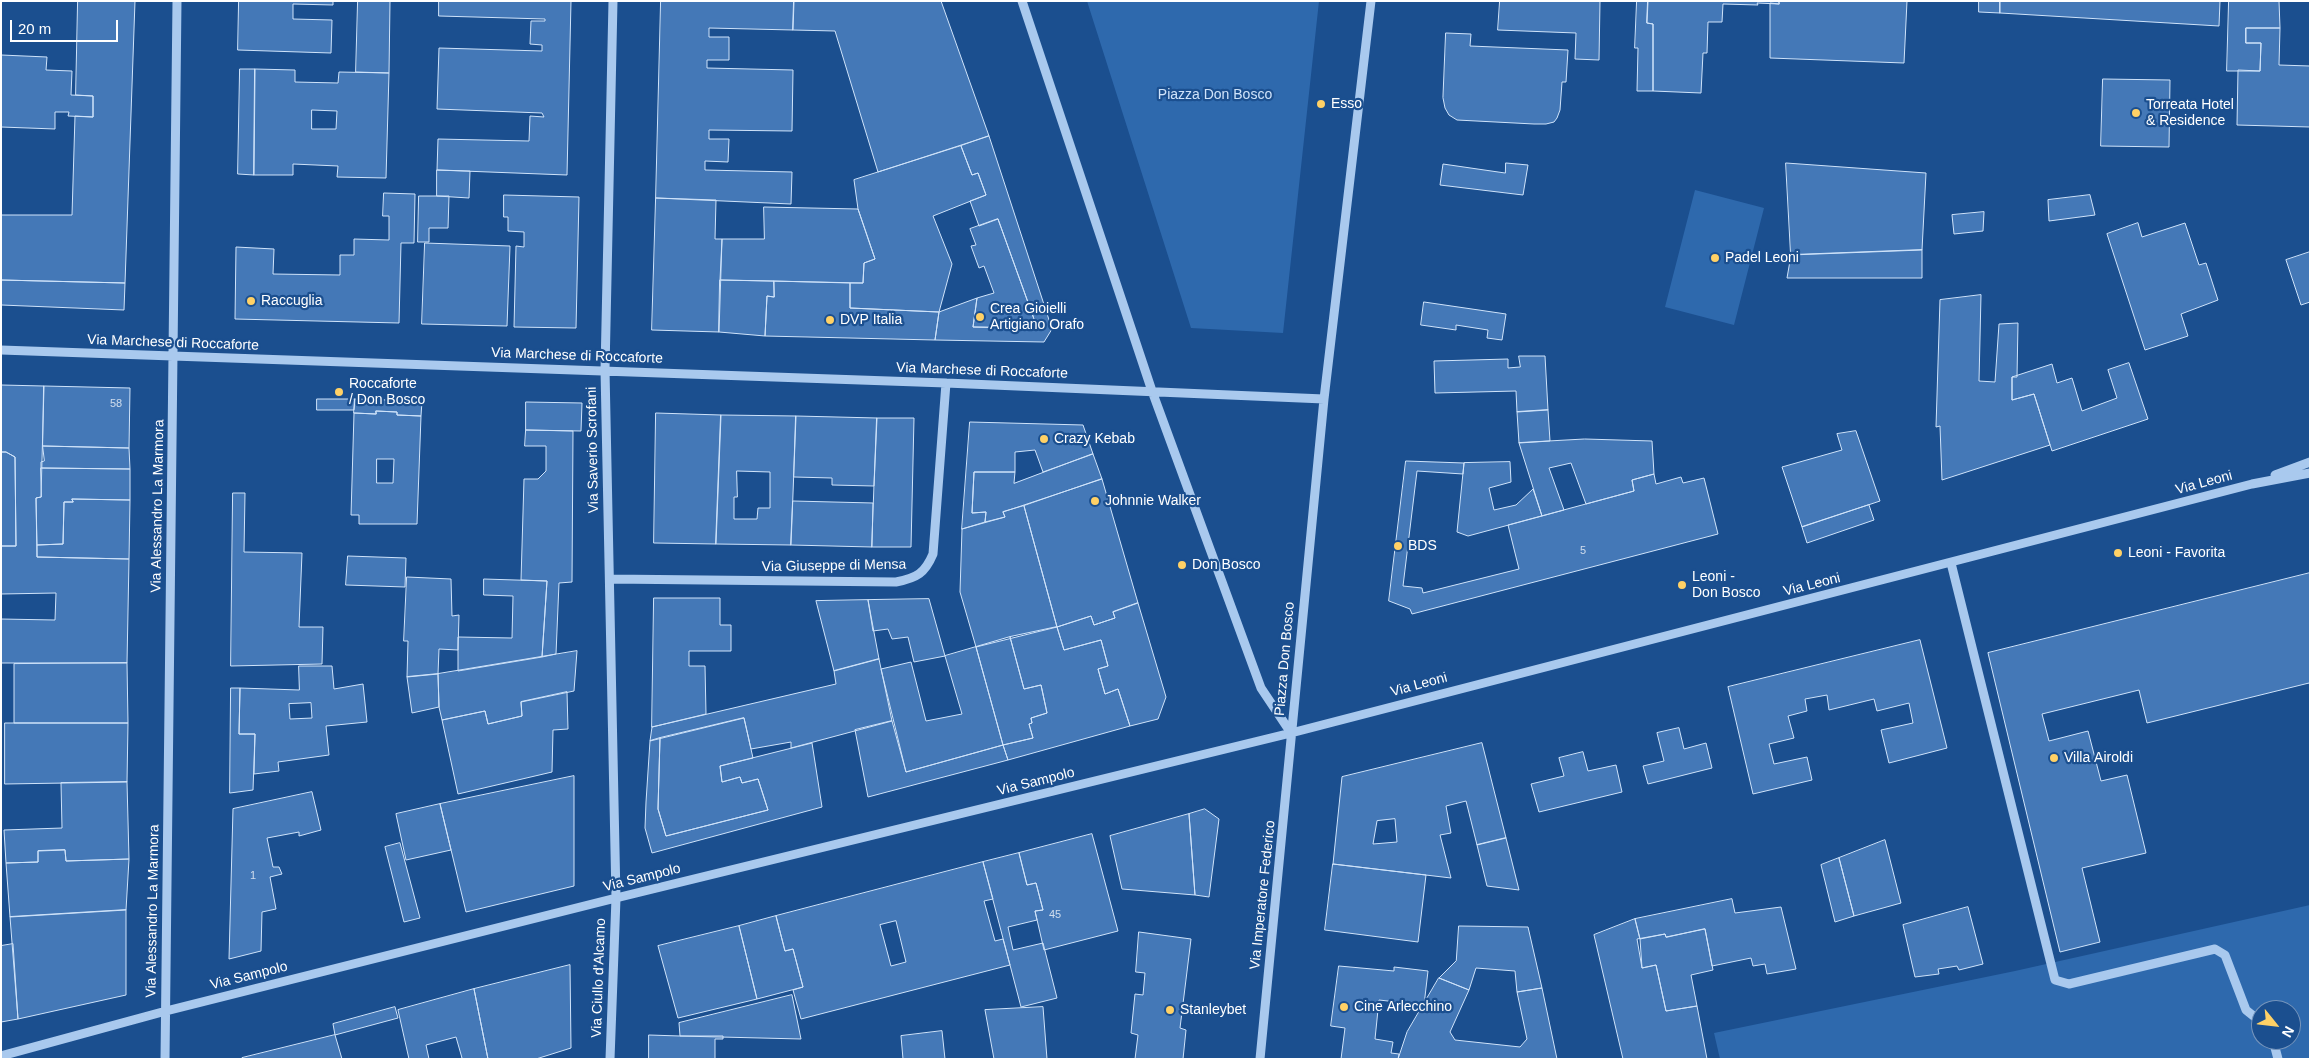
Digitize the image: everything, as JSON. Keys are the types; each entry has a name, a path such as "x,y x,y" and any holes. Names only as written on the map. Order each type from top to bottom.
{"street":[{"name":"Via Alessandro La Marmora","path":"165,1059 177,1"},
{"name":"Via Saverio Scrofani","path":"613,1 605,370 616,898"},
{"name":"Piazza Don Bosco","path":"1022,1 1152,391 1261,688 1292,733"},
{"name":"Piazza Don Bosco","path":"1292,733 1324,399 1371,1"},
{"name":"Via Marchese di Roccaforte","path":"1,350 605,370 1152,391"},
{"name":"Via Giuseppe di Mensa","path":"610,579 896,582 912,579 922,574 933,554 946,383"},
{"path":"1152,391 1324,399"},
{"name":"Via Leoni","path":"2252,484 2310,462"},
{"name":"Via Leoni","path":"1292,733 2252,484 2310,472"},
{"path":"1951,563 2055,980 2070,984 2215,950 2225,955 2246,1010 2251,1014"},
{"name":"Via Sampolo","path":"1,1056 166,1011 616,898 1292,733"},
{"name":"Via Imperatore Federico","path":"1260,1059 1292,733"},
{"name":"Via Ciullo d'Alcamo","path":"610,1059 616,898"}],"green space":[{"name":"Piazza Don Bosco","path":"1087,1 1319,1 1283,333 1191,328"},
{"name":"Padel Leoni","path":"1695,190 1764,208 1734,325 1665,307"},
{"path":"2310,905 2310,1059 1720,1059 1714,1033 2015,971"}],"building":[{"path":"78,1 135,1 125,283 1,280 1,215 72,215 75,116 93,117 93,96 76,95"},
{"path":"239,1 333,1 333,5 293,4 293,19 332,20 331,53 238,50"},
{"path":"358,1 390,1 389,73 356,72"},
{"path":"439,1 571,1 567,175 437,170 438,139 529,141 530,116 544,117 542,113 437,109 439,48 542,51 542,45 530,44 531,21 545,21 545,19 439,16"},
{"path":"661,1 794,1 793,30 709,28 709,37 729,37 729,60 707,60 707,68 793,70 792,131 709,130 709,139 729,139 728,162 705,161 705,170 792,172 791,204 656,198"},
{"path":"794,1 941,1 989,136 878,172 835,31 793,30"},
{"path":"1500,1 1600,1 1599,60 1575,59 1576,33 1498,30"},
{"path":"1637,1 1648,1 1647,23 1653,24 1653,91 1637,91 1638,48 1635,48"},
{"path":"1648,1 1779,1 1779,4 1723,4 1722,22 1708,22 1707,53 1703,53 1701,93 1653,91 1653,24 1647,23"},
{"path":"1779,1 1907,1 1904,63 1770,58 1770,3 1779,4"},
{"path":"1979,1 2000,1 2000,13 1979,12"},
{"path":"2000,1 2220,1 2219,26 2000,13"},
{"path":"2229,1 2279,1 2280,28 2246,28 2246,43 2261,43 2260,71 2227,71"},
{"path":"2246,28 2280,28 2279,65 2310,66 2310,127 2237,125 2238,70 2260,71 2261,43 2246,43"},
{"path":"1446,33 1471,34 1470,46 1568,50 1566,82 1562,82 1560,110 1554,122 1534,124 1457,120 1449,115 1443,98"},
{"path":"1,55 47,57 46,70 72,71 71,95 93,96 93,117 68,116 69,112 55,112 55,129 1,127"},
{"path":"240,69 255,69 254,175 238,174"},
{"path":"255,69 295,70 295,82 338,83 339,72 389,73 386,178 337,177 338,166 293,164 293,175 254,175","holes":["312,110 337,111 336,129 312,129"]},
{"name":"Torreata Hotel & Residence","path":"2103,79 2170,80 2169,147 2101,146"},
{"path":"989,136 1052,329 1044,342 935,340 939,312 977,298 973,327 1029,328 1034,319 998,219 979,226 970,201 986,195 978,173 972,175 961,146"},
{"path":"961,146 972,175 978,173 986,195 933,216 952,264 939,312 850,308 850,283 863,283 864,263 875,259 858,209 854,180"},
{"path":"1506,163 1528,165 1523,195 1440,185 1443,164 1505,173"},
{"path":"1786,163 1926,173 1922,250 1791,255"},
{"path":"437,170 470,171 469,198 437,196"},
{"path":"384,193 415,194 414,243 401,243 399,323 235,319 236,247 274,249 273,274 340,275 340,255 354,255 354,239 389,240 389,216 383,216"},
{"path":"504,195 579,197 576,328 514,327 516,246 524,247 524,232 508,231 508,217 504,217"},
{"path":"2090,195 2095,215 2049,221 2048,200"},
{"path":"419,196 449,196 448,228 429,228 429,242 418,242"},
{"path":"656,198 716,200 715,239 722,239 719,332 652,330"},
{"path":"764,207 858,209 875,259 864,263 863,283 720,280 722,239 764,239"},
{"path":"1984,212 1983,231 1954,234 1952,215"},
{"path":"998,219 1034,319 1029,328 973,327 977,298 994,293 984,266 979,268 971,246 976,245 970,229"},
{"path":"2138,223 2142,237 2185,223 2199,265 2206,263 2218,300 2181,314 2188,336 2145,350 2107,234"},
{"path":"425,243 510,246 507,326 422,324"},
{"path":"1922,250 1922,278 1787,278 1791,255"},
{"path":"2310,252 2310,302 2301,305 2286,260"},
{"path":"1,280 125,283 124,310 1,305"},
{"path":"720,280 774,281 774,297 767,296 765,336 719,332"},
{"path":"774,281 850,283 850,308 939,312 935,340 765,336 767,296 774,297"},
{"path":"1981,295 1979,381 1995,382 1999,324 2018,323 2017,377 2012,377 2012,400 2034,394 2050,445 1942,480 1940,426 1936,427 1940,300"},
{"path":"1424,302 1506,314 1502,340 1487,338 1488,330 1456,325 1456,330 1421,325"},
{"path":"1519,356 1545,356 1548,410 1517,412 1516,391 1435,393 1434,361 1508,359 1508,368 1520,367"},
{"path":"2129,363 2148,419 2052,451 2034,394 2012,400 2012,377 2052,364 2057,383 2072,378 2082,411 2117,398 2108,370"},
{"path":"1,385 44,386 41,497 36,498 37,557 129,559 127,663 1,663 1,619 55,620 56,593 1,594 1,546 16,546 15,457 6,452 1,452"},
{"path":"44,386 130,388 129,448 43,446"},
{"path":"317,399 355,399 354,410 317,410"},
{"path":"355,399 422,401 421,416 397,415 397,412 376,411 376,414 354,413"},
{"path":"526,402 582,403 581,431 526,430"},
{"path":"1548,410 1550,441 1519,443 1517,412"},
{"path":"376,411 397,412 397,415 421,416 417,524 359,524 359,515 351,515 354,413 376,414","holes":["377,459 394,459 393,483 377,483"]},
{"path":"656,413 721,415 716,544 654,543"},
{"path":"721,415 796,416 791,545 716,544","holes":["737,471 770,472 770,508 758,508 757,519 734,519 734,497 737,497"]},
{"path":"796,416 877,418 874,486 832,485 832,478 794,477"},
{"path":"877,418 914,418 911,547 872,547"},
{"path":"970,422 1083,425 1093,454 1043,472 1035,450 1015,452 1015,472 974,472 972,513 986,512 985,522 962,529"},
{"path":"526,430 573,431 572,582 559,583 556,654 542,657 547,581 521,580 524,479 538,479 546,471 546,446 525,446"},
{"path":"1856,431 1880,501 1802,527 1782,467 1842,450 1837,434"},
{"path":"1585,439 1652,441 1654,474 1632,480 1634,491 1586,504 1571,463 1549,468 1564,510 1542,516 1519,443"},
{"path":"43,446 129,448 130,469 41,468 41,462 44,461"},
{"path":"1,452 6,452 15,457 16,546 1,546"},
{"path":"1093,454 1102,479 1003,512 1005,517 985,522 986,512 972,513 974,472 1015,472 1014,483"},
{"path":"1406,461 1464,463 1463,474 1417,471 1403,586 1422,588 1423,593 1519,569 1508,525 1634,491 1632,480 1654,474 1656,484 1681,477 1683,483 1704,478 1718,534 1412,614 1410,609 1389,601"},
{"path":"1510,462 1511,482 1489,488 1494,510 1516,505 1533,489 1542,516 1468,536 1457,532 1464,463"},
{"path":"41,468 130,469 130,500 72,499 73,502 64,502 63,544 37,545 36,498 41,497"},
{"path":"1102,479 1138,603 1113,612 1115,618 1094,625 1091,616 1057,627 1024,506"},
{"path":"233,493 245,493 244,552 302,553 299,627 323,627 322,664 231,666"},
{"path":"72,499 130,500 129,559 37,557 37,545 63,544 64,502 73,502"},
{"path":"793,501 873,503 872,547 791,545"},
{"path":"1869,505 1874,520 1807,543 1802,527"},
{"path":"1024,506 1057,627 976,647 960,592 962,529 1005,517 1003,512"},
{"path":"348,556 406,558 405,587 346,585"},
{"name":"Villa Airoldi","path":"2310,573 2310,685 2309,683 2147,723 2139,690 2042,714 2049,741 2088,731 2101,781 2127,775 2146,853 2082,868 2100,942 2060,952 1988,653"},
{"path":"407,577 451,579 452,616 459,615 458,650 439,649 438,674 407,677 408,641 404,641"},
{"path":"484,579 547,581 542,657 458,671 458,637 512,638 513,596 484,595"},
{"path":"654,598 720,598 720,625 731,625 731,651 689,651 689,666 705,666 706,714 652,727"},
{"path":"929,599 945,656 914,662 908,637 892,639 888,629 873,631 868,600"},
{"path":"868,600 879,659 834,671 816,601"},
{"path":"1138,603 1166,697 1158,719 1130,726 1118,689 1105,694 1098,669 1108,666 1101,640 1064,650 1057,627 1091,616 1094,625 1115,618 1113,612"},
{"path":"1057,627 1064,650 1101,640 1108,666 1098,669 1105,694 1118,689 1130,726 1008,760 1003,745 1033,738 1029,724 1032,723 1031,718 1047,713 1041,685 1024,689 1010,637"},
{"path":"1010,637 1024,689 1041,685 1047,713 1031,718 1032,723 1029,724 1033,738 1003,745 976,647"},
{"path":"1920,640 1947,748 1889,763 1881,730 1913,723 1909,703 1877,711 1874,699 1829,710 1827,695 1805,699 1807,711 1788,716 1794,738 1769,744 1774,764 1807,757 1812,780 1753,794 1728,687"},
{"path":"976,647 1003,745 906,772 881,669 911,662 926,721 962,714 945,656"},
{"path":"577,651 574,691 521,702 522,716 488,724 485,711 442,720 439,707 438,674"},
{"path":"879,659 892,721 791,748 791,742 751,749 744,718 650,741 652,727 836,684 834,671"},
{"path":"127,663 128,723 14,723 14,664"},
{"path":"299,666 332,666 334,689 363,684 367,722 326,726 329,755 278,762 279,771 254,774 255,734 239,734 240,688 299,690","holes":["311,703 312,718 290,719 289,704"]},
{"path":"438,674 439,707 412,713 407,677"},
{"path":"231,688 240,688 239,734 255,734 253,790 230,793"},
{"path":"567,692 568,729 553,730 552,772 458,794 442,720 485,711 488,724 522,716 521,702"},
{"path":"744,718 753,758 720,766 722,782 740,777 742,783 758,779 768,810 666,836 658,809 660,738"},
{"path":"892,721 906,772 1003,745 1008,760 868,797 855,730"},
{"path":"5,723 128,723 127,782 5,784"},
{"path":"1679,728 1684,749 1706,743 1712,768 1648,784 1643,766 1664,761 1657,733"},
{"path":"660,738 658,809 666,836 768,810 758,779 742,783 740,777 722,782 720,766 812,743 822,807 652,853 645,828 650,741"},
{"path":"1482,743 1506,838 1477,845 1466,801 1446,806 1451,833 1440,835 1451,878 1333,864 1342,777","holes":["1395,819 1397,842 1373,844 1377,821"]},
{"path":"1583,752 1588,771 1616,765 1622,792 1539,812 1531,784 1564,776 1559,758"},
{"path":"574,776 574,886 466,912 440,804"},
{"path":"127,782 129,859 66,861 65,850 38,851 38,862 6,863 4,830 62,828 61,783"},
{"path":"312,792 321,830 299,836 299,832 267,838 273,867 279,867 282,874 270,877 276,909 262,912 261,951 229,959 233,809"},
{"path":"440,804 451,850 406,860 396,814"},
{"path":"1205,809 1219,819 1209,897 1195,895 1189,814"},
{"path":"1189,814 1195,895 1122,889 1110,836"},
{"path":"1092,834 1118,931 1044,950 1035,911 1043,910 1036,883 1027,885 1019,853"},
{"path":"1506,838 1519,890 1487,886 1477,845"},
{"path":"1885,840 1901,903 1854,916 1839,858"},
{"path":"400,843 420,918 404,922 385,847"},
{"path":"65,850 66,861 129,859 126,910 10,917 6,863 38,862 38,851"},
{"path":"1019,853 1027,885 1036,883 1043,910 1035,911 1037,920 1008,927 1013,950 1043,943 1057,998 1021,1007 983,862"},
{"path":"1839,858 1854,916 1835,922 1821,865"},
{"path":"983,862 993,899 984,901 995,941 1003,939 1010,965 801,1019 793,990 803,987 793,949 785,951 776,916","holes":["896,921 906,962 891,966 880,925"]},
{"path":"1333,864 1426,875 1418,942 1325,930"},
{"path":"1732,899 1735,913 1781,907 1796,969 1767,974 1765,964 1753,966 1751,958 1712,966 1705,929 1666,937 1665,934 1640,939 1635,919"},
{"path":"1968,907 1983,964 1959,970 1957,966 1938,969 1939,974 1915,977 1903,925"},
{"path":"126,910 126,995 18,1019 10,917"},
{"path":"776,916 785,951 793,949 803,987 757,999 739,926"},
{"path":"1635,919 1640,939 1642,968 1656,965 1666,1011 1697,1006 1707,1059 1623,1059 1594,935"},
{"path":"739,926 757,999 678,1018 658,946"},
{"path":"1459,926 1528,927 1542,988 1517,992 1515,971 1476,968 1469,990 1439,978 1456,961"},
{"path":"1705,929 1713,970 1691,975 1697,1006 1666,1011 1656,965 1642,968 1637,939 1665,934 1666,937"},
{"path":"1139,932 1191,939 1180,1028 1186,1030 1183,1059 1135,1059 1138,1035 1131,1033 1135,994 1143,995 1145,973 1136,972"},
{"path":"13,944 18,1019 1,1022 1,946"},
{"path":"570,965 571,1048 536,1059 488,1059 474,989"},
{"path":"1339,966 1394,971 1394,967 1428,971 1424,1005 1379,1000 1375,1039 1393,1042 1391,1053 1399,1054 1398,1059 1341,1059 1345,1028 1331,1026"},
{"path":"1439,978 1469,990 1450,1032 1455,1040 1520,1047 1527,1039 1517,992 1542,988 1557,1059 1398,1059 1407,1032"},
{"path":"474,989 488,1059 460,1059 462,1058 456,1037 426,1045 429,1059 409,1059 398,1010"},
{"path":"792,995 801,1039 680,1036 679,1023"},
{"path":"395,1007 398,1018 335,1035 333,1024"},
{"path":"1043,1007 1047,1059 994,1059 985,1010"},
{"path":"942,1031 945,1059 903,1059 901,1036"},
{"path":"335,1035 342,1059 242,1059 242,1058"},
{"path":"649,1035 723,1036 723,1039 715,1039 715,1059 649,1059"}],"place":[{"name":"Esso","path":"1321,104"},
{"name":"Torreata Hotel & Residence","path":"2136,113"},
{"name":"Padel Leoni","path":"1715,258"},
{"name":"Raccuglia","path":"251,301"},
{"name":"Crea Gioielli Artigiano Orafo","path":"980,317"},
{"name":"DVP Italia","path":"830,320"},
{"name":"Roccaforte / Don Bosco","path":"339,392"},
{"name":"Crazy Kebab","path":"1044,439"},
{"name":"Johnnie Walker","path":"1095,501"},
{"name":"BDS","path":"1398,546"},
{"name":"Leoni - Favorita","path":"2118,553"},
{"name":"Don Bosco","path":"1182,565"},
{"name":"Leoni - Don Bosco","path":"1682,585"},
{"name":"Villa Airoldi","path":"2054,758"},
{"name":"Cine Arlecchino","path":"1344,1007"},
{"name":"Stanleybet","path":"1170,1010"}]}
